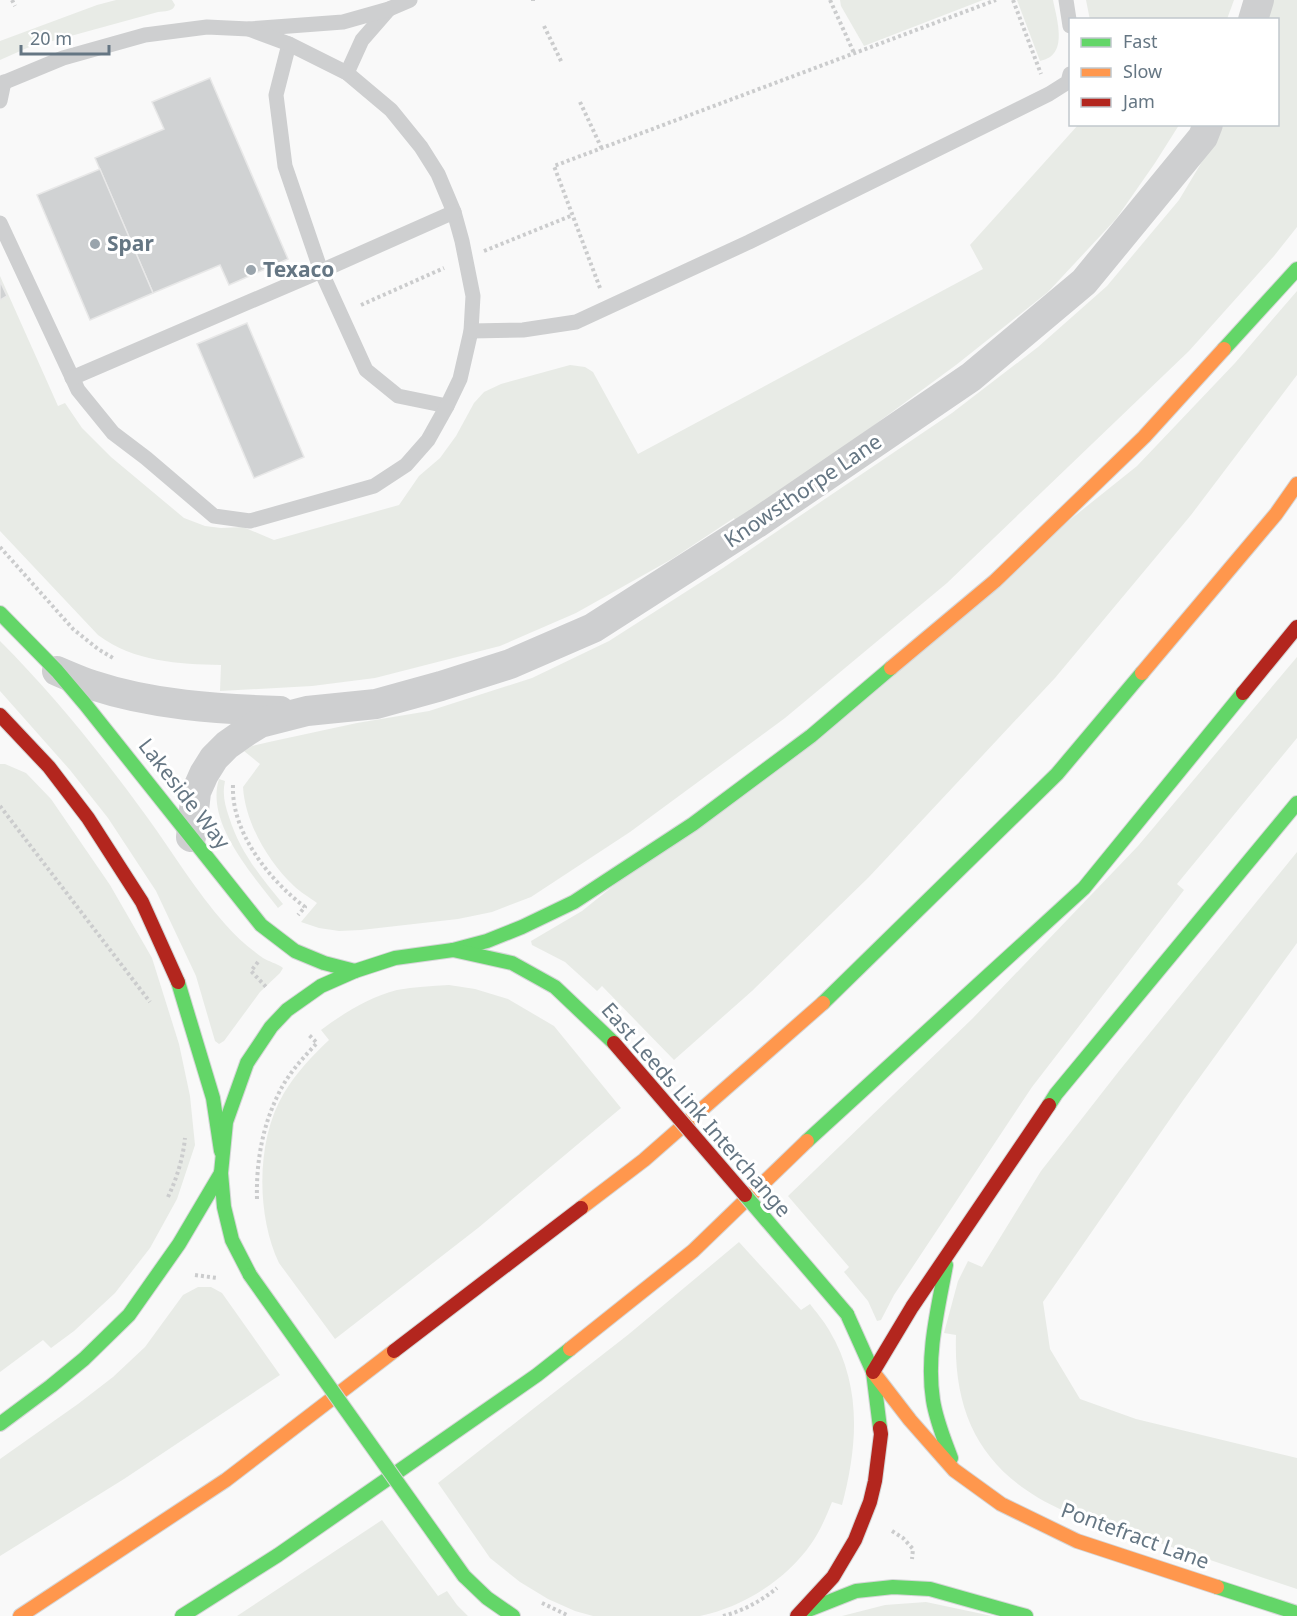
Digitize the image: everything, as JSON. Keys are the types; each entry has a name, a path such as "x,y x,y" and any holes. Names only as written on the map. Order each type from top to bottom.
{"main road":[{"path":"453,950 487,941 574,902 693,824 811,736 995,581 1144,437 1297,269"},
{"path":"20,1616 235,1473 644,1160 829,998 1057,774 1275,514 1297,484"},
{"name":"Lakeside Way","path":"0,613 57,671 85,704 261,925 295,951 324,963 355,971"},
{"path":"182,1616 278,1555 537,1375 693,1251 827,1122 1084,888 1297,627"},
{"path":"0,715 49,767 88,818 142,902 176,974 213,1098 222,1156"},
{"path":"9,744 27,744"},
{"path":"873,1372 912,1307 1056,1095 1297,803"},
{"name":"East Leeds Link Interchange","path":"513,1616 472,1586 464,1576 250,1275 232,1240 224,1207 220,1173 226,1122 247,1063 287,1010 321,986 355,971 395,958 453,950 512,963 555,987 614,1043 847,1314 873,1372 880,1434 875,1481 870,1502 855,1540 833,1577 799,1615"},
{"path":"0,1424 34,1400 90,1354 129,1315 180,1242 220,1173"},
{"path":"949,1251 932,1358 932,1390 938,1419 954,1470"},
{"name":"Pontefract Lane","path":"873,1372 910,1420 954,1470 1001,1504 1077,1541 1297,1613"},
{"path":"799,1615 856,1591 909,1587 930,1589 1026,1616"}],"street":[{"path":"1253,18 1259,0"},
{"name":"Knowsthorpe Lane","path":"57,671 92,685 196,707 307,711 376,704 441,686 510,664 593,628 757,524 971,377 1084,282 1203,137 1207,126"},
{"name":"Knowsthorpe Lane","path":"191,837 196,792 214,758 227,745 260,723 307,711"}],"lane":[{"path":"0,101 2,83 63,58 145,35 207,27 249,29 343,22 410,0"},
{"path":"1066,0 1069,18"},
{"path":"347,73 362,40 388,9"},
{"path":"0,223 78,390 113,433 214,516 249,521 374,486 406,465 428,440 447,406 460,379 471,331 473,296 454,212 438,174 421,147 391,110 347,73 289,44 249,29"},
{"path":"289,44 276,95 285,166 321,272 366,370 398,396 447,406"},
{"path":"471,331 523,330 576,322 607,309 749,242 1049,94 1069,79"},
{"path":"72,378 321,272 454,212"}],"path":[{"path":"12,0 15,6"},
{"path":"830,0 854,53"},
{"path":"607,309 554,166 996,0"},
{"path":"1013,0 1049,94"},
{"path":"544,26 562,63"},
{"path":"580,102 602,149"},
{"path":"0,547 73,629 98,649 122,663"},
{"path":"233,782 232,796 250,846 267,871 289,895 305,907"},
{"path":"0,806 152,1006"},
{"path":"258,1207 258,1165 267,1124 278,1094 297,1064 317,1043"},
{"path":"166,1202 184,1154 185,1135"},
{"path":"863,1521 890,1529 913,1549 909,1587"},
{"path":"723,1616 754,1604 782,1584"}],"shaded area":[{"path":"116,0 172,0 175,5 170,10 27,48 0,60 0,41"},
{"path":"840,0 983,0 864,46 841,6"},
{"path":"1017,0 1053,0 1059,38 1055,52 1049,58 1040,61"},
{"path":"1086,0 1234,0 1227,18 1090,18"},
{"path":"1270,0 1297,0 1297,227 1189,351 947,583 785,718 630,832 531,897 492,912 458,919 361,930 339,931 301,922 317,903 284,876 267,853 253,827 243,787 260,764 244,751 252,746 269,742 357,723 429,711 532,678 609,641 723,568 952,413 1038,347 1107,286 1179,200 1223,126 1279,126 1279,18 1265,18"},
{"path":"1077,126 1178,126 1116,219 1048,292 956,365 738,525 734,518 672,559 576,613 500,646 375,678 312,686 220,691 221,665 157,660 126,651 98,635 0,531 0,276 58,406 65,403 82,428 111,457 184,518 205,526 243,527 274,540 399,505 419,476 440,458 456,436 474,403 484,392 501,384 570,365 585,367 593,372 638,454 983,269 970,245"},
{"path":"1297,291 1297,375 1191,515 1055,678 869,877 752,991 674,1060 602,986 597,991 565,962 532,945 531,941 582,911 1137,466 1235,363"},
{"path":"0,641 95,748 225,924 258,954 283,968 260,992 224,1041 219,1044 215,1041 196,976 156,891 108,818 70,770 0,691"},
{"path":"1297,657 1297,738 1177,884 1184,890 1032,1087 894,1295 881,1320 877,1321 868,1301 844,1272 849,1267 788,1196 972,1019 1138,846"},
{"path":"0,764 26,773 51,799 110,885 152,958 179,1044 190,1096 195,1145 177,1199 150,1248 115,1293 74,1331 51,1348 43,1340 0,1372"},
{"path":"219,779 225,781 225,804 239,841 245,853 283,904 278,908 234,848 225,830 216,796"},
{"path":"1297,852 1297,943 1184,1099 1043,1302 1050,1349 1080,1399 1136,1419 1297,1458 1297,1589 1064,1511 1037,1497 1014,1481 995,1462 980,1442 968,1419 957,1366 956,1335 944,1333 958,1281 968,1261 982,1267 1041,1171"},
{"path":"449,985 475,989 508,999 554,1026 621,1108 478,1228 335,1339 279,1263 271,1244 266,1223 262,1177 268,1132 284,1093 310,1059 329,1040 321,1030 357,1006 387,993 410,988"},
{"path":"739,1242 801,1310 810,1304 827,1327 840,1351 852,1394 854,1416 854,1438 842,1505 832,1502 811,1544 789,1569 747,1599 716,1612 700,1616 593,1616 548,1599 520,1582 490,1558 438,1483 629,1334"},
{"path":"198,1287 211,1287 222,1293 280,1375 124,1479 0,1556 0,1459 113,1377 145,1347 183,1295"},
{"path":"382,1520 438,1596 447,1591 468,1616 237,1616"},
{"path":"926,1602 992,1616 842,1616 885,1605"}],"building":[{"path":"210,78 288,259 229,285 220,265 153,293 95,158 164,129 152,102"},
{"name":"Spar","path":"100,169 153,293 90,320 37,195"},
{"path":"0,281 7,296 0,300"},
{"path":"247,323 304,457 254,478 197,344"}],"traffic: fast":[{"path":"1224,349 1297,269"},
{"path":"0,613 57,671 85,704 261,925 295,951 324,963 355,971"},
{"path":"453,950 487,941 574,902 693,824 811,736 891,668"},
{"path":"823,1003 1057,774 1142,673"},
{"path":"807,1141 1084,888 1243,693"},
{"path":"1049,1105 1297,803"},
{"path":"250,1275 232,1240 224,1207 221,1173 226,1122 247,1063 271,1027 287,1010 321,986 355,971 395,958 453,950 512,963 555,987 614,1043"},
{"path":"178,982 213,1098 221,1151"},
{"path":"0,1424 84,1359 129,1315 179,1244 221,1173"},
{"path":"745,1195 847,1314"},
{"path":"946,1265 934,1332 931,1383 936,1415 951,1458"},
{"path":"250,1275 464,1576"},
{"path":"847,1314 873,1372 880,1428"},
{"path":"182,1616 278,1555 537,1375 570,1349"},
{"path":"464,1576 487,1598 513,1616"},
{"path":"808,1610 856,1591 893,1587 930,1589 1026,1616"},
{"path":"1217,1587 1297,1613"}],"traffic: slow":[{"path":"891,668 995,581 1144,437 1224,349"},
{"path":"1142,673 1276,514 1297,484"},
{"path":"581,1208 644,1160 823,1003"},
{"path":"570,1349 693,1251 807,1141"},
{"path":"20,1616 226,1480 394,1351"},
{"path":"873,1372 910,1420 954,1470 1001,1504 1077,1541 1217,1587"}],"traffic: jam":[{"path":"1243,693 1297,627"},
{"path":"0,715 49,767 88,818 142,902 178,982"},
{"path":"614,1043 745,1195"},
{"path":"873,1372 912,1307 1049,1105"},
{"path":"394,1351 581,1208"},
{"path":"797,1616 833,1577 855,1540 870,1502 875,1481 880,1428"}],"place":[{"name":"Spar","path":"95,244"},
{"name":"Texaco","path":"251,270"}]}
